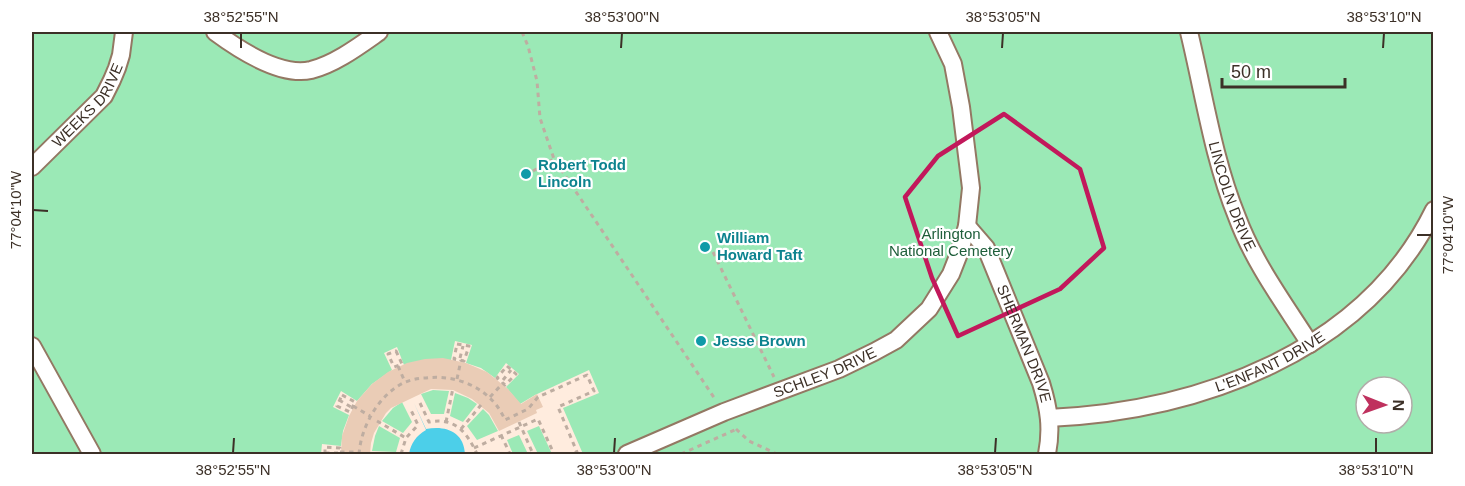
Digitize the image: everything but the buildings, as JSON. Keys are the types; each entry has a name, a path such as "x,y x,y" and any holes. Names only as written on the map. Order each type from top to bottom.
{"lane":[{"name":"WEEKS DRIVE","path":"32,167 104,96 117,68 124,32"},
{"path":"215,32 258,59 280,68 304,71 334,60 379,32"},
{"path":"938,32 953,64 961,107 970,188 967,226"},
{"name":"LINCOLN DRIVE","path":"1189,32 1207,118 1237,218 1252,253 1310,344"},
{"name":"L'ENFANT DRIVE","path":"1049,418 1096,415 1143,408 1179,399 1250,374 1310,344 1340,324 1366,302 1410,251 1434,210"},
{"name":"SHERMAN DRIVE","path":"967,226 986,248 1041,383 1048,403 1050,432 1047,454"},
{"name":"SCHLEY DRIVE","path":"627,454 724,412 839,369 896,340 929,309 951,274 967,226"},
{"path":"32,346 92,454"}],"path":[{"path":"522,32 537,81 540,118 554,159 719,404"},
{"path":"533,171 554,159"},
{"path":"713,252 771,368"},
{"path":"456,380 463,345"},
{"path":"396,351 402,364 398,366 394,367 388,354 396,351"},
{"path":"398,366 405,382"},
{"path":"490,397 512,369"},
{"path":"325,454 359,454 362,436 370,416 388,393 405,382 442,377 473,385 490,397 505,420 528,409 538,397 587,375 594,391 558,407 577,452 571,454"},
{"path":"446,422 453,388"},
{"path":"339,400 370,416"},
{"path":"420,403 429,422 446,422 460,429 468,437 477,454"},
{"path":"460,429 481,405"},
{"path":"402,454 406,438 418,424 410,408"},
{"path":"474,448 538,419 554,454"},
{"path":"730,421 749,441 777,454"},
{"path":"377,422 406,438"},
{"path":"519,422 533,454"},
{"path":"681,454 737,429"},
{"path":"501,435 510,454"},
{"path":"370,454 377,454"}],"highlighted area":[{"path":"1004,114 1080,169 1104,248 1060,289 958,336 932,278 905,197 938,156"}],"green space":[{"name":"Arlington National Cemetery","path":"32,32 1433,32 1433,454 583,454 563,408 599,393 589,370 520,404 506,387 519,374 506,363 495,378 481,368 466,363 472,345 455,341 451,360 430,359 404,365 397,347 384,353 392,370 372,384 357,401 341,391 333,407 349,415 343,431 341,446 322,444 321,454 32,454"},
{"path":"433,390 449,391 444,414 431,414 421,394"},
{"path":"455,393 477,404 463,422 450,416"},
{"path":"402,402 412,422 403,433 382,421 393,408"},
{"path":"483,409 498,431 477,440 467,426"},
{"path":"379,426 400,438 396,452 372,451"},
{"path":"539,426 552,454 538,454 527,431"},
{"path":"519,435 528,454 513,454 507,440"}],"water":[{"path":"414,403 426,429 440,428 453,432 461,440 465,454 409,454 415,440 426,430"}],"place":[{"name":"Robert Todd Lincoln","path":"526,174"},
{"name":"William Howard Taft","path":"705,247"},
{"name":"Jesse Brown","path":"701,341"}]}
